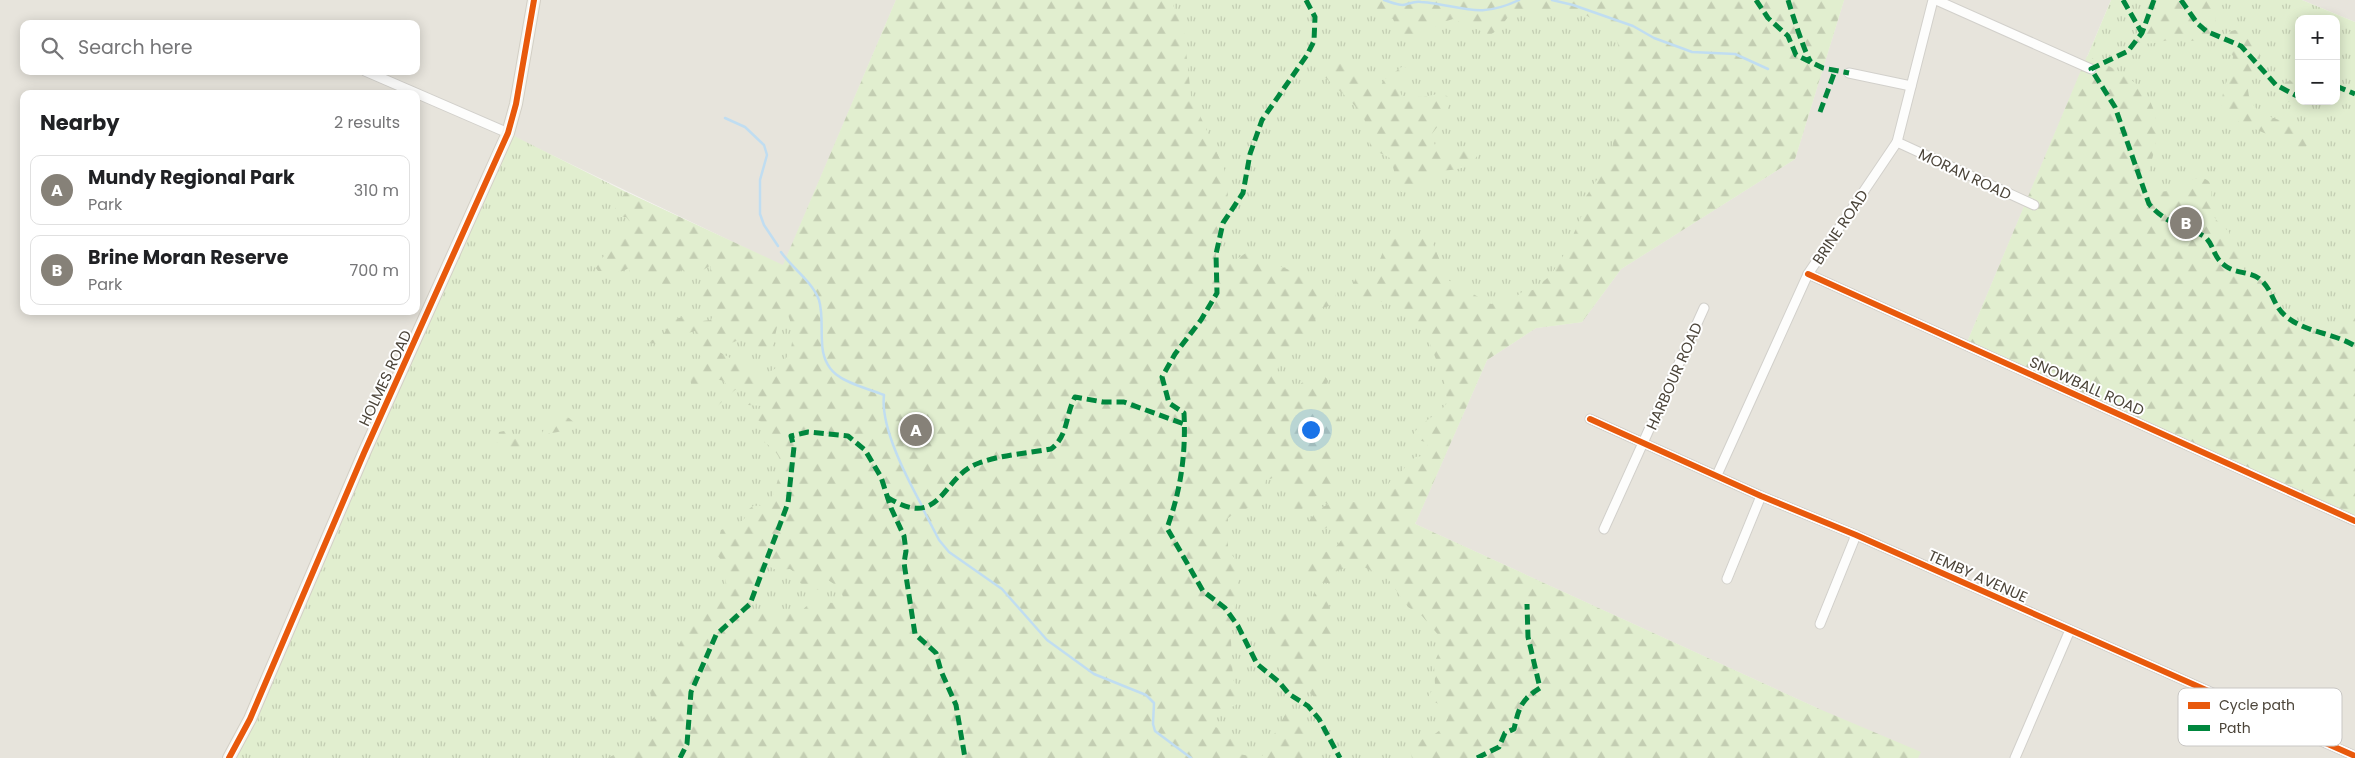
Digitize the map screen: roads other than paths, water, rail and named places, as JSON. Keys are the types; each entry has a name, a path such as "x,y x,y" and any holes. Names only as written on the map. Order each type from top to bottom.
{"street":[{"name":"HOLMES ROAD","path":"229,758 250,719 364,453 508,133 516,104 534,0"},
{"path":"1934,0 2091,69"},
{"name":"BRINE ROAD","path":"1717,476 1808,274 1897,142 1934,0"},
{"path":"1849,73 1911,86"},
{"path":"374,75 409,90"},
{"path":"420,95 508,133"},
{"name":"MORAN ROAD","path":"1897,142 2034,205"},
{"name":"SNOWBALL ROAD","path":"1808,274 2355,521"},
{"name":"HARBOUR ROAD","path":"1604,529 1704,308"},
{"name":"TEMBY AVENUE","path":"1590,419 1761,496 1856,535 2201,688"},
{"path":"1727,579 1761,496"},
{"path":"1820,624 1856,535"},
{"path":"2015,758 2070,630"},
{"name":"TEMBY AVENUE","path":"2332,746 2355,756"}],"waterway":[{"path":"1384,0 1401,5 1418,2 1470,10 1492,9 1519,0"},
{"path":"1552,0 1573,5 1633,26 1654,38 1692,52 1735,54 1768,69"},
{"path":"725,118 745,127 764,145 767,155 760,180 760,214 764,225 778,246"},
{"path":"781,252 812,287 819,300 822,342 828,365 842,379 884,395 884,408 890,437 902,467 922,506"},
{"path":"923,509 939,540 949,552 1002,589 1047,640 1094,674 1146,695 1154,703 1153,724 1155,731 1191,758"}],"place":[{"name":"Brine Moran Reserve","path":"2186,223"},
{"name":"Mundy Regional Park","path":"916,430"}]}
